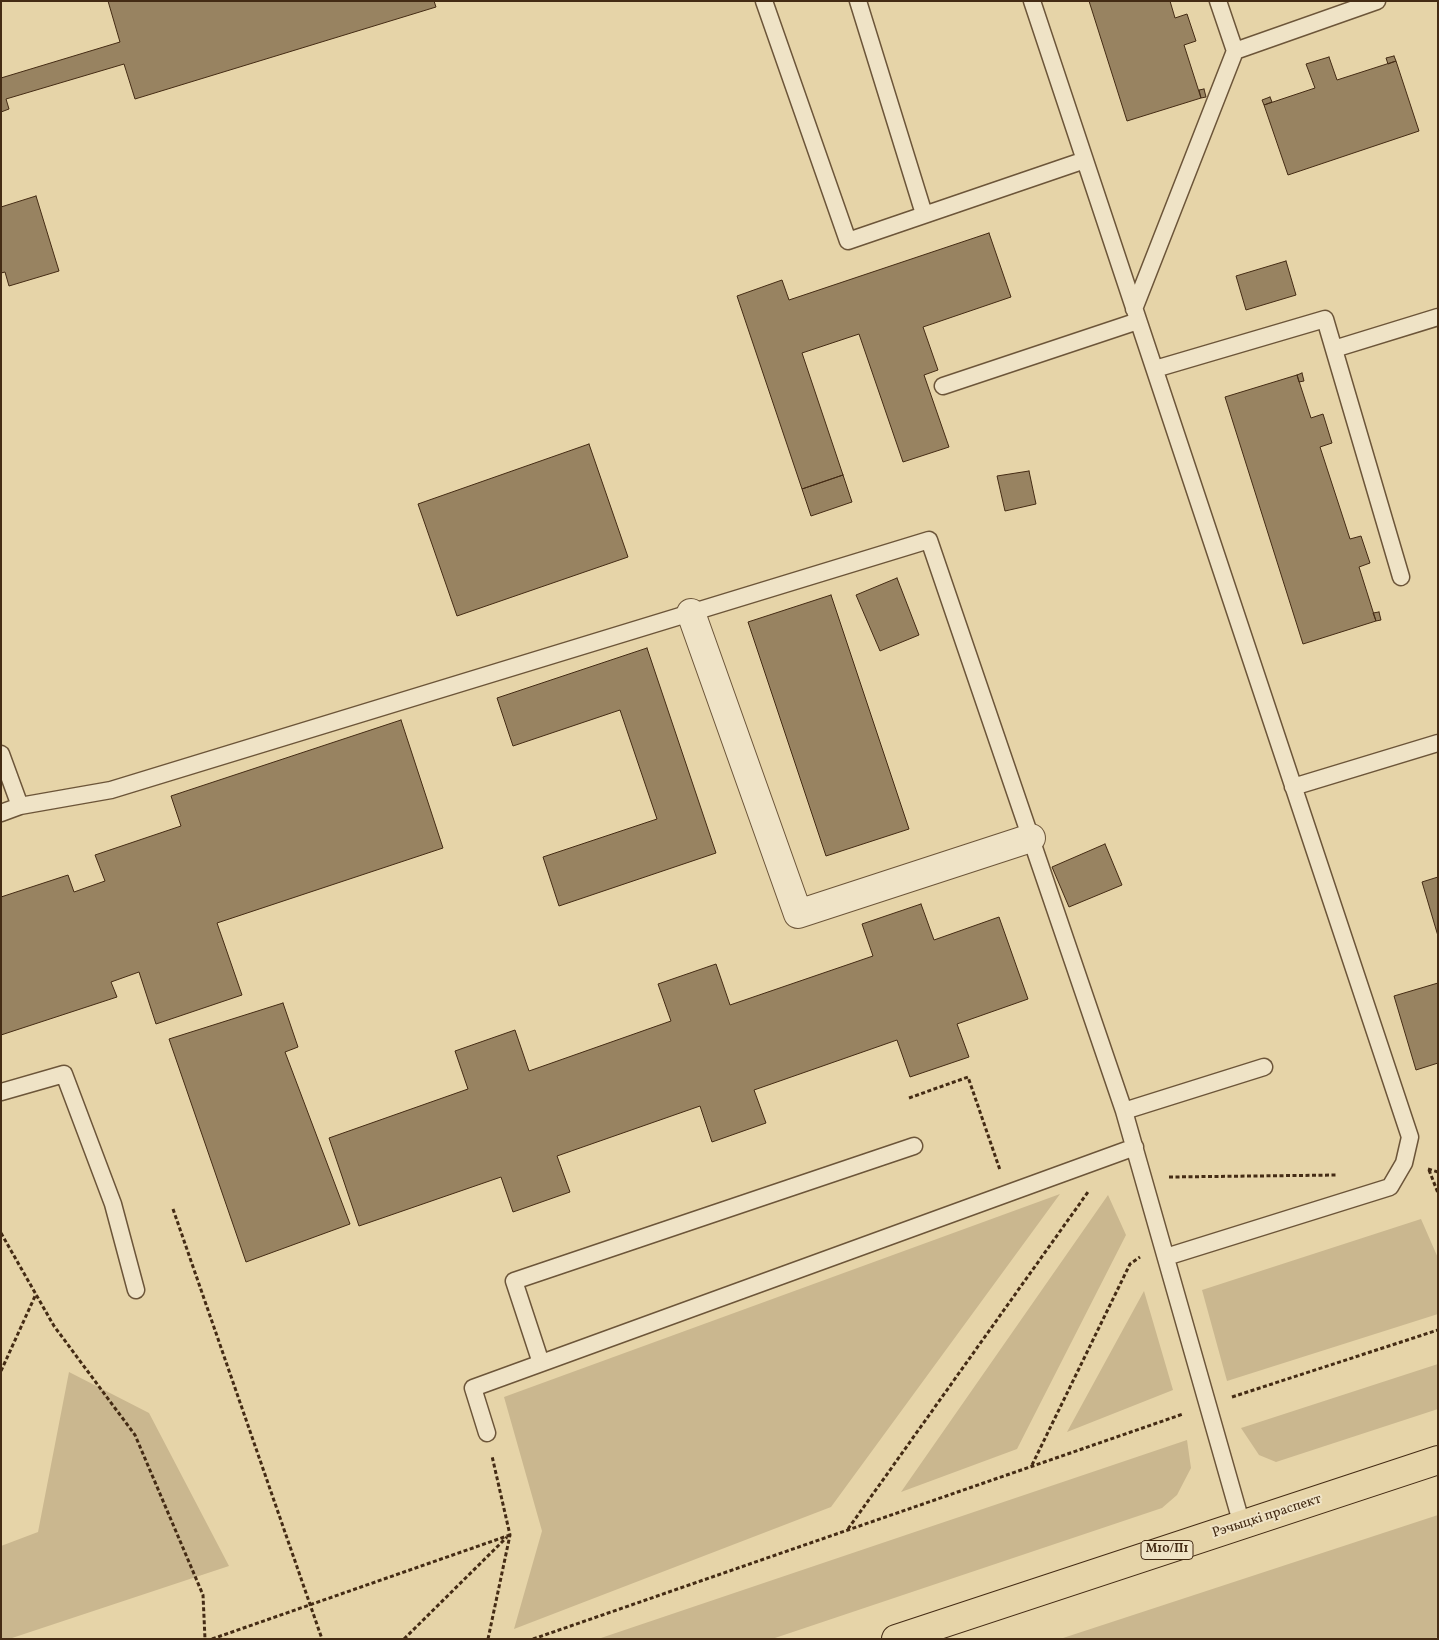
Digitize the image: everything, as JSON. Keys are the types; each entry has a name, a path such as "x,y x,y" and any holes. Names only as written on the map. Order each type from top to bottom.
{"main road":[{"name":"Рэчыцкі праспект","path":"896,1639 1438,1460"}],"street":[{"path":"690,613 798,914 1031,838"}],"lane":[{"path":"764,1 848,241 1085,160"},
{"path":"858,1 924,214"},
{"path":"1032,1 1410,1137 1404,1163 1390,1187 1166,1257"},
{"path":"943,386 1136,315 1235,51 1218,1"},
{"path":"1235,51 1377,1"},
{"path":"1334,350 1438,317"},
{"path":"1154,369 1325,319 1401,577"},
{"path":"1,813 20,806 111,790 929,540 1124,1111 1242,1525"},
{"path":"1294,787 1438,743"},
{"path":"1,754 20,806"},
{"path":"1124,1111 1264,1067"},
{"path":"1,1092 64,1074 113,1204 136,1290"},
{"path":"541,1363 514,1281 914,1146"},
{"path":"487,1433 473,1388 1135,1147"}],"path":[{"path":"909,1098 968,1077 1007,1194"},
{"path":"848,1530 1114,1155"},
{"path":"1429,1170 1438,1193"},
{"path":"1144,1177 1343,1175"},
{"path":"173,1209 322,1639"},
{"path":"1,1233 54,1326 135,1435 203,1595 204,1639"},
{"path":"1,1371 36,1294"},
{"path":"533,1639 1208,1405 1438,1330"},
{"path":"487,1433 510,1535 488,1639"},
{"path":"212,1639 510,1535"},
{"path":"404,1639 510,1535"}],"shaded area":[{"path":"1060,1194 831,1507 514,1629 542,1531 504,1397"},
{"path":"1108,1195 1126,1235 1017,1449 901,1492"},
{"path":"1421,1219 1438,1258 1438,1314 1227,1381 1202,1290"},
{"path":"1144,1291 1173,1390 1067,1432"},
{"path":"1438,1364 1438,1409 1276,1462 1259,1455 1241,1428"},
{"path":"69,1372 149,1413 229,1566 9,1639 1,1639 1,1546 38,1532"},
{"path":"1187,1440 1191,1468 1177,1495 1162,1508 772,1639 598,1639"},
{"path":"1438,1515 1438,1637 1432,1639 1060,1639"}],"building":[{"path":"108,1 434,1 436,7 135,99 124,64 6,99 9,109 1,112 1,78 120,42"},
{"path":"1089,1 1170,1 1175,18 1187,14 1196,41 1184,45 1201,98 1127,121"},
{"path":"1394,56 1396,61 1388,64 1386,58"},
{"path":"1329,57 1337,80 1396,61 1419,131 1288,175 1264,105 1315,88 1306,64"},
{"path":"1204,89 1206,97 1201,98 1199,90"},
{"path":"1270,97 1272,102 1264,105 1262,100"},
{"path":"36,196 59,271 9,286 5,272 1,273 1,207"},
{"path":"989,233 1011,297 923,327 938,370 924,375 949,447 903,462 859,334 802,353 843,475 802,489 737,296 782,280 789,300"},
{"path":"1286,261 1296,295 1246,310 1236,276"},
{"path":"1302,373 1304,381 1299,382 1297,375"},
{"path":"1297,375 1311,418 1323,414 1332,443 1320,447 1350,539 1361,536 1370,563 1359,567 1376,621 1303,644 1225,397"},
{"path":"589,444 628,557 457,616 418,504"},
{"path":"1029,471 1036,504 1005,511 997,476"},
{"path":"843,475 852,502 811,516 802,489"},
{"path":"897,578 919,635 880,651 856,595"},
{"path":"831,595 909,829 826,856 748,622"},
{"path":"1379,612 1381,620 1376,621 1373,613"},
{"path":"647,648 716,853 559,906 543,857 657,819 620,710 513,746 497,698"},
{"path":"401,720 443,848 217,923 242,995 156,1024 139,972 111,982 117,997 1,1035 1,897 68,875 74,892 105,881 95,855 181,826 171,796"},
{"path":"1105,844 1122,885 1069,907 1052,867"},
{"path":"1438,877 1438,936 1422,882"},
{"path":"921,904 934,940 999,917 1028,999 957,1024 969,1057 910,1077 897,1040 754,1090 766,1123 712,1142 700,1106 557,1156 570,1192 513,1212 501,1177 359,1226 329,1138 468,1089 455,1051 515,1030 529,1071 671,1021 658,984 716,964 730,1005 873,956 862,924"},
{"path":"1438,983 1438,1063 1416,1070 1394,996"},
{"path":"283,1003 298,1047 285,1052 350,1224 246,1262 169,1039"}]}
